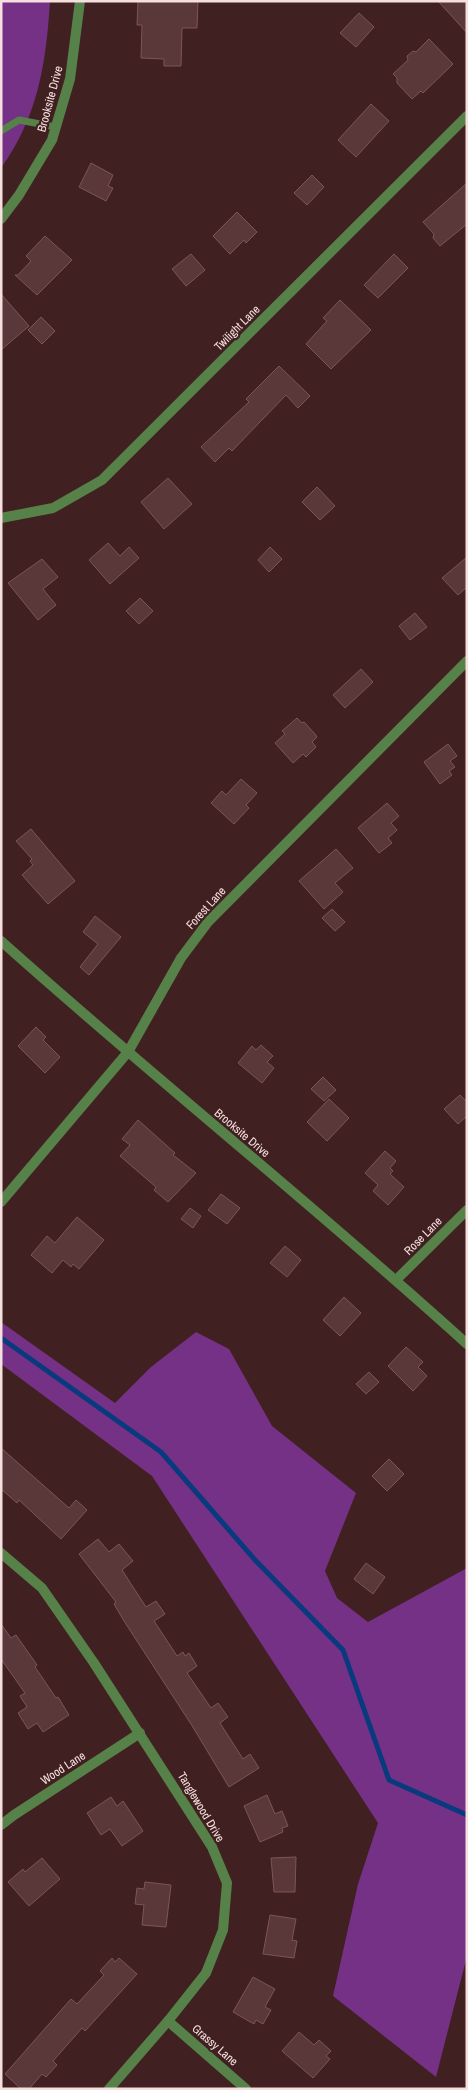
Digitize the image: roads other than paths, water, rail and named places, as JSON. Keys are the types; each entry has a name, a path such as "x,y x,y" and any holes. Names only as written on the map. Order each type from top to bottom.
{"street":[{"name":"Brooksite Drive","path":"1,219 20,195 52,140 70,79 80,1"},
{"name":"Twilight Lane","path":"1,518 53,508 102,480 467,116"},
{"name":"Forest Lane","path":"1,1202 128,1052 181,958 208,922 467,661"},
{"name":"Brooksite Drive","path":"1,941 128,1052 396,1280 467,1344"},
{"name":"Rose Lane","path":"396,1280 467,1210"},
{"name":"Tanglewood Drive","path":"1,1553 42,1588 140,1733 212,1847 227,1883 223,1930 206,1972 168,2021 108,2089"},
{"name":"Wood Lane","path":"1,1825 140,1733"},
{"name":"Grassy Lane","path":"168,2021 246,2089"}],"lane":[{"path":"1,130 19,120 56,127"}],"waterway":[{"path":"1,1338 161,1452 256,1561 343,1650 389,1780 467,1815"}]}
